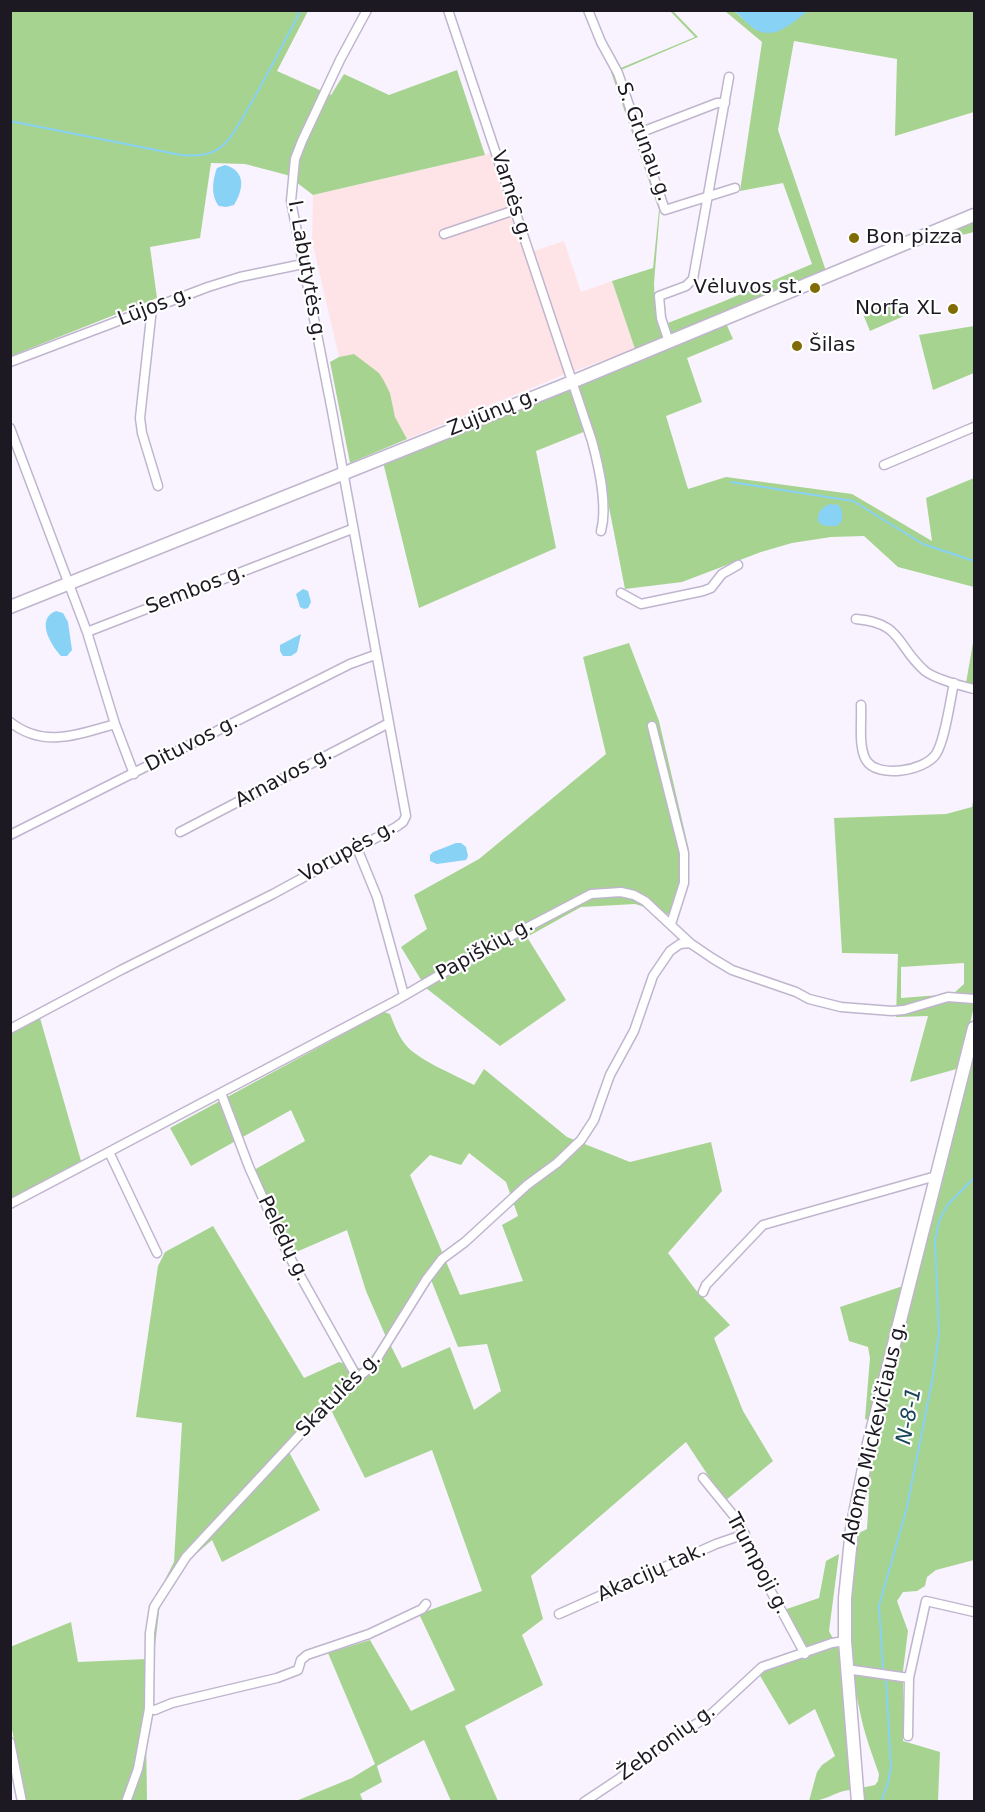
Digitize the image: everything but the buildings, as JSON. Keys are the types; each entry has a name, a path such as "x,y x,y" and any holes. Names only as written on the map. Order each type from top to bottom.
{"main road":[{"name":"Zujūnų g.","path":"10,607 572,382 975,215"},
{"name":"Adomo Mickevičiaus g.","path":"858,1802 846,1670 847,1563 857,1499 936,1176 975,1028"}],"street":[{"name":"I. Labutytės g.","path":"342,474 291,201 295,159 309,121 367,10"},
{"name":"Varnės g.","path":"448,10 572,382 598,467 602,506 601,531"},
{"name":"S. Grunau g.","path":"588,10 601,42 618,73 665,210 735,188"},
{"path":"669,342 661,318 659,296 692,282 729,77"},
{"path":"639,134 717,103 725,103"},
{"path":"444,234 515,210"},
{"name":"Lūjos g.","path":"10,362 208,287 303,264"},
{"path":"152,308 140,418 142,433 158,486"},
{"path":"884,465 975,427"},
{"path":"10,428 12,439 87,632 115,724 134,774"},
{"name":"Vorupės g.","path":"10,1029 273,894 403,822 406,816 342,474"},
{"name":"Sembos g.","path":"87,632 352,529"},
{"path":"621,593 641,604 703,591 711,588 722,574 738,565"},
{"path":"856,619 880,623 890,629 927,672 975,688"},
{"name":"Dituvos g.","path":"10,835 350,664 375,656"},
{"path":"861,705 862,748 869,765 882,771 920,767 937,752 954,682"},
{"path":"10,722 16,727 38,735 58,739 115,724"},
{"name":"Arnavos g.","path":"180,832 389,723"},
{"path":"652,726 684,853 684,883 671,924"},
{"path":"357,848 377,897 404,995"},
{"name":"Papiškių g.","path":"10,1204 591,894 621,892 634,895 645,901 690,943 732,970 796,992 808,999 841,1007 904,1010 948,997 975,999"},
{"name":"Skatulės g.","path":"126,1802 138,1769 149,1709 150,1633 154,1607 186,1557 304,1430 373,1365 426,1280 442,1260 581,1140 594,1120 610,1075 634,1030 653,976 670,951 680,944 690,943"},
{"name":"Pelėdų g.","path":"221,1093 249,1167 288,1254 358,1379"},
{"path":"109,1152 157,1253"},
{"path":"703,1292 706,1285 763,1225 936,1176"},
{"name":"Trumpoji g.","path":"703,1478 738,1521 767,1584 805,1654"},
{"name":"Akacijų tak.","path":"559,1614 716,1544 745,1534"},
{"path":"908,1736 909,1678 926,1601 974,1612"},
{"path":"149,1709 155,1710 172,1703 298,1670 301,1660 307,1655 369,1634 422,1609 426,1604"},
{"name":"Žebronių g.","path":"584,1802 620,1778 670,1739 708,1717 762,1667 832,1643 845,1641"},
{"path":"846,1670 909,1678"},
{"path":"10,1743 22,1802"}],"shaded area":[{"path":"499,150 534,251 564,241 581,292 612,281 635,349 563,375 407,439 395,417 390,393 354,354 339,357 312,241 313,195"}],"green space":[{"path":"11,11 308,11 277,71 331,95 344,74 389,95 457,70 485,155 313,195 287,175 245,164 211,163 200,238 150,247 157,298 11,356"},
{"path":"670,11 673,11 698,37 614,73 660,209 654,283 655,306 660,326 812,264 783,183 740,191 762,42 725,11 734,11 756,30 797,18 808,11 974,11 974,112 895,136 897,59 794,41 778,130 826,271 635,349 612,281 653,268 659,210 611,72 695,37"},
{"path":"974,220 974,232 930,243 936,236"},
{"path":"897,299 904,316 870,331 863,314"},
{"path":"725,321 733,339 687,358 702,402 666,416 688,489 726,477 852,494 932,541 926,498 974,478 974,587 898,567 864,536 831,537 792,543 761,552 682,582 625,589 599,456 591,429 536,451 556,548 419,608 383,462"},
{"path":"974,326 974,373 933,390 919,335"},
{"path":"354,354 379,373 384,381 390,393 395,417 407,439 350,463 330,362 339,357"},
{"path":"974,637 974,684 966,683"},
{"path":"629,643 659,721 689,850 685,887 670,915 635,904 581,907 527,937 566,1000 500,1046 426,988 401,947 427,929 414,895 479,859 606,754 583,657"},
{"path":"974,796 974,1006 960,1068 910,1082 928,1016 896,1017 898,954 842,953 834,818 946,814 972,807","holes":["964,963 964,984 953,994 901,998 901,967"]},
{"path":"384,1012 390,1014 396,1029 410,1050 474,1085 484,1069 567,1137 630,1162 711,1142 722,1191 668,1253 695,1289 730,1325 714,1338 743,1411 773,1461 725,1501 686,1442 531,1576 543,1619 522,1635 543,1685 465,1726 498,1801 451,1801 424,1740 377,1766 382,1782 360,1794 363,1801 296,1801 352,1778 375,1764 328,1653 370,1640 411,1711 455,1690 419,1614 482,1591 432,1450 365,1478 331,1410 289,1452 320,1510 222,1562 212,1540 188,1561 160,1603 153,1664 145,1665 147,1801 26,1801 11,1724 10,1647 71,1622 78,1662 147,1659 151,1607 174,1562 182,1423 136,1417 158,1266 165,1252 213,1226 304,1378 339,1362 362,1369 386,1337 366,1291 347,1230 294,1253 254,1170 305,1141 291,1110 191,1166 170,1128","holes":["469,1153 506,1182 518,1216 502,1225 523,1281 460,1295 410,1175 430,1155 461,1165","427,1270 458,1347 487,1344 501,1391 474,1410 450,1347 402,1368 388,1340"]},
{"path":"40,1018 81,1161 11,1200 11,1034"},
{"path":"974,1044 974,1560 936,1570 927,1577 925,1586 917,1591 903,1592 897,1601 908,1631 903,1671 903,1741 940,1752 938,1801 862,1801 861,1788 875,1785 879,1774 860,1712 853,1667 851,1622 856,1555 859,1533 867,1529 869,1495 864,1489 874,1441"},
{"path":"903,1286 871,1421 865,1419 870,1358 868,1347 849,1341 840,1307"},
{"path":"839,1554 829,1631 839,1650 854,1801 852,1791 849,1790 821,1800 809,1801 817,1772 822,1765 835,1756 815,1709 789,1725 759,1674 799,1652 778,1612 819,1598 826,1561"}],"water":[{"path":"734,11 808,11 778,31 764,33 756,30"},
{"path":"225,165 237,172 241,181 240,193 234,205 226,207 219,206 216,202 213,187 217,168"},
{"path":"830,504 839,505 842,511 842,521 837,526 825,526 818,522 820,511"},
{"path":"303,589 308,591 311,602 308,608 304,609 300,607 296,594"},
{"path":"56,611 63,613 68,622 72,650 67,656 61,656 47,632 47,620"},
{"path":"301,634 297,652 291,656 283,656 280,645"},
{"path":"461,843 466,847 468,856 466,860 437,864 430,861 430,855 433,852"}],"waterway":[{"path":"10,121 181,155 207,154 225,144 234,133 301,10"},
{"path":"731,482 853,501 923,544 974,561"},
{"name":"N-8-1","path":"883,1669 879,1606 907,1507 939,1334 935,1241 939,1221 948,1204 974,1178"},
{"name":"N-8-1","path":"881,1802 891,1767 886,1680"}],"place":[{"name":"Bon pizza","path":"854,238"},
{"name":"Vėluvos st.","path":"815,288"},
{"name":"Norfa XL","path":"953,309"},
{"name":"Šilas","path":"797,346"}]}
